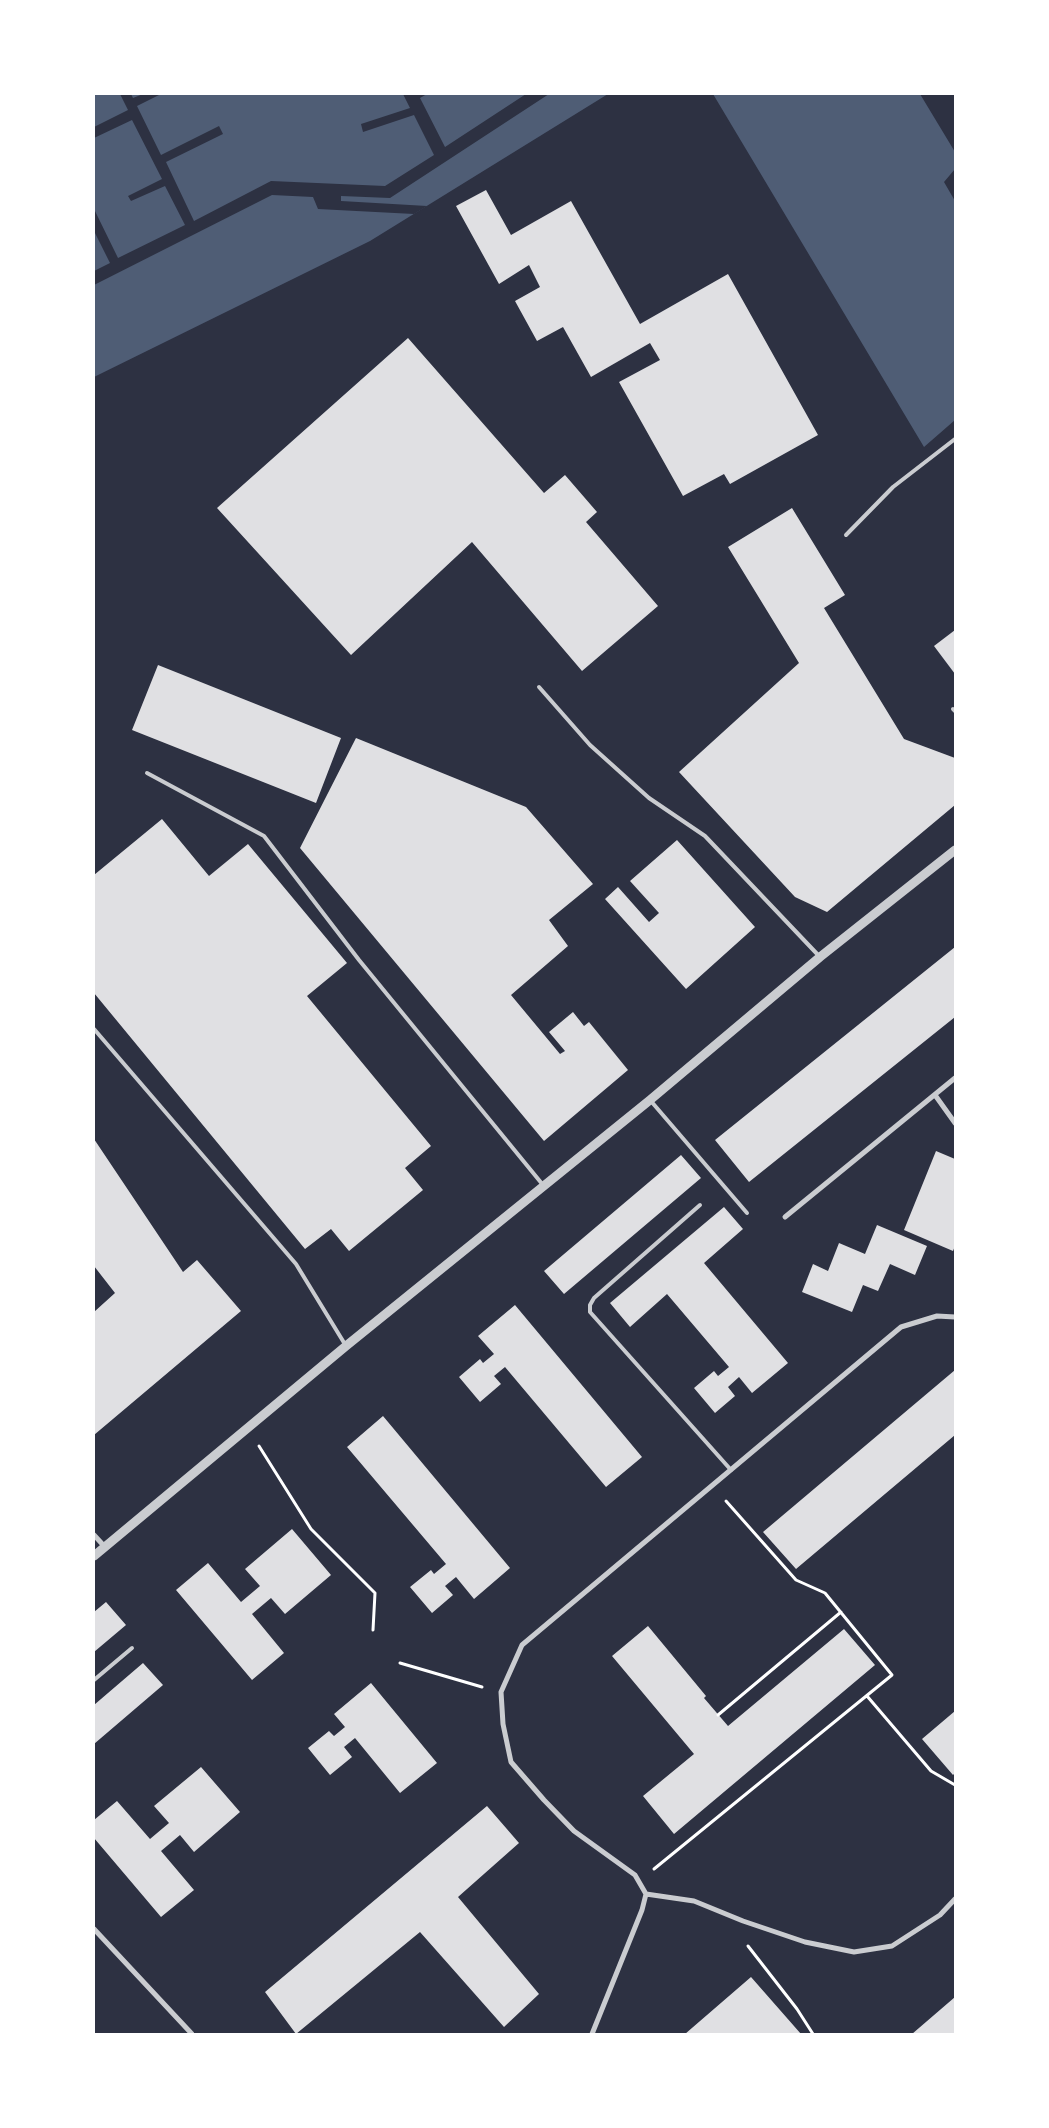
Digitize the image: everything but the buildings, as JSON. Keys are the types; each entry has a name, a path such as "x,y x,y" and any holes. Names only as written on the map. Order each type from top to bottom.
{"street":[{"path":"94,1556 542,1185 650,1100 820,956 955,850"},
{"path":"785,1217 955,1078"},
{"path":"935,1095 955,1123"},
{"path":"592,2034 642,1910 646,1894 635,1875 574,1830 544,1800 511,1762 503,1724 501,1692 522,1645 901,1327 937,1316 955,1317"},
{"path":"94,1535 105,1547"},
{"path":"646,1894 694,1901 743,1921 805,1942 854,1952 892,1946 940,1915 955,1899"},
{"path":"94,1929 192,2034"}],"lane":[{"path":"846,535 893,487 955,439"},
{"path":"539,687 590,745 649,798 705,836 820,956"},
{"path":"146,773 264,836 359,960 542,1185"},
{"path":"94,1029 296,1264 346,1346"},
{"path":"650,1100 747,1213"},
{"path":"700,1205 594,1298 590,1305 590,1312 731,1470"},
{"path":"94,1680 132,1648"}],"path":[{"path":"248,1428 311,1529 375,1593 373,1630"},
{"path":"639,1882 892,1675 825,1593 796,1580 712,1485"},
{"path":"718,1714 841,1612"},
{"path":"400,1663 501,1692"},
{"path":"867,1696 931,1771 955,1785"},
{"path":"743,1921 743,1940 797,2009 813,2034"}],"water":[{"path":"94,94 608,94 370,241 94,377"},
{"path":"713,94 920,94 955,152 955,169 944,182 955,201 955,420 924,447"}],"pier":[{"path":"120,94 131,94 133,98 143,94 161,94 137,106 161,155 219,126 223,134 166,162 194,221 271,181 385,186 434,155 414,115 363,132 361,124 410,108 403,94 427,94 420,98 445,147 526,94 549,94 390,198 341,196 341,201 427,206 414,214 318,209 313,197 272,195 94,285 94,271 110,263 94,231 94,209 118,258 185,225 165,186 131,201 128,196 162,179 132,120 94,138 94,127 128,110"}]}
